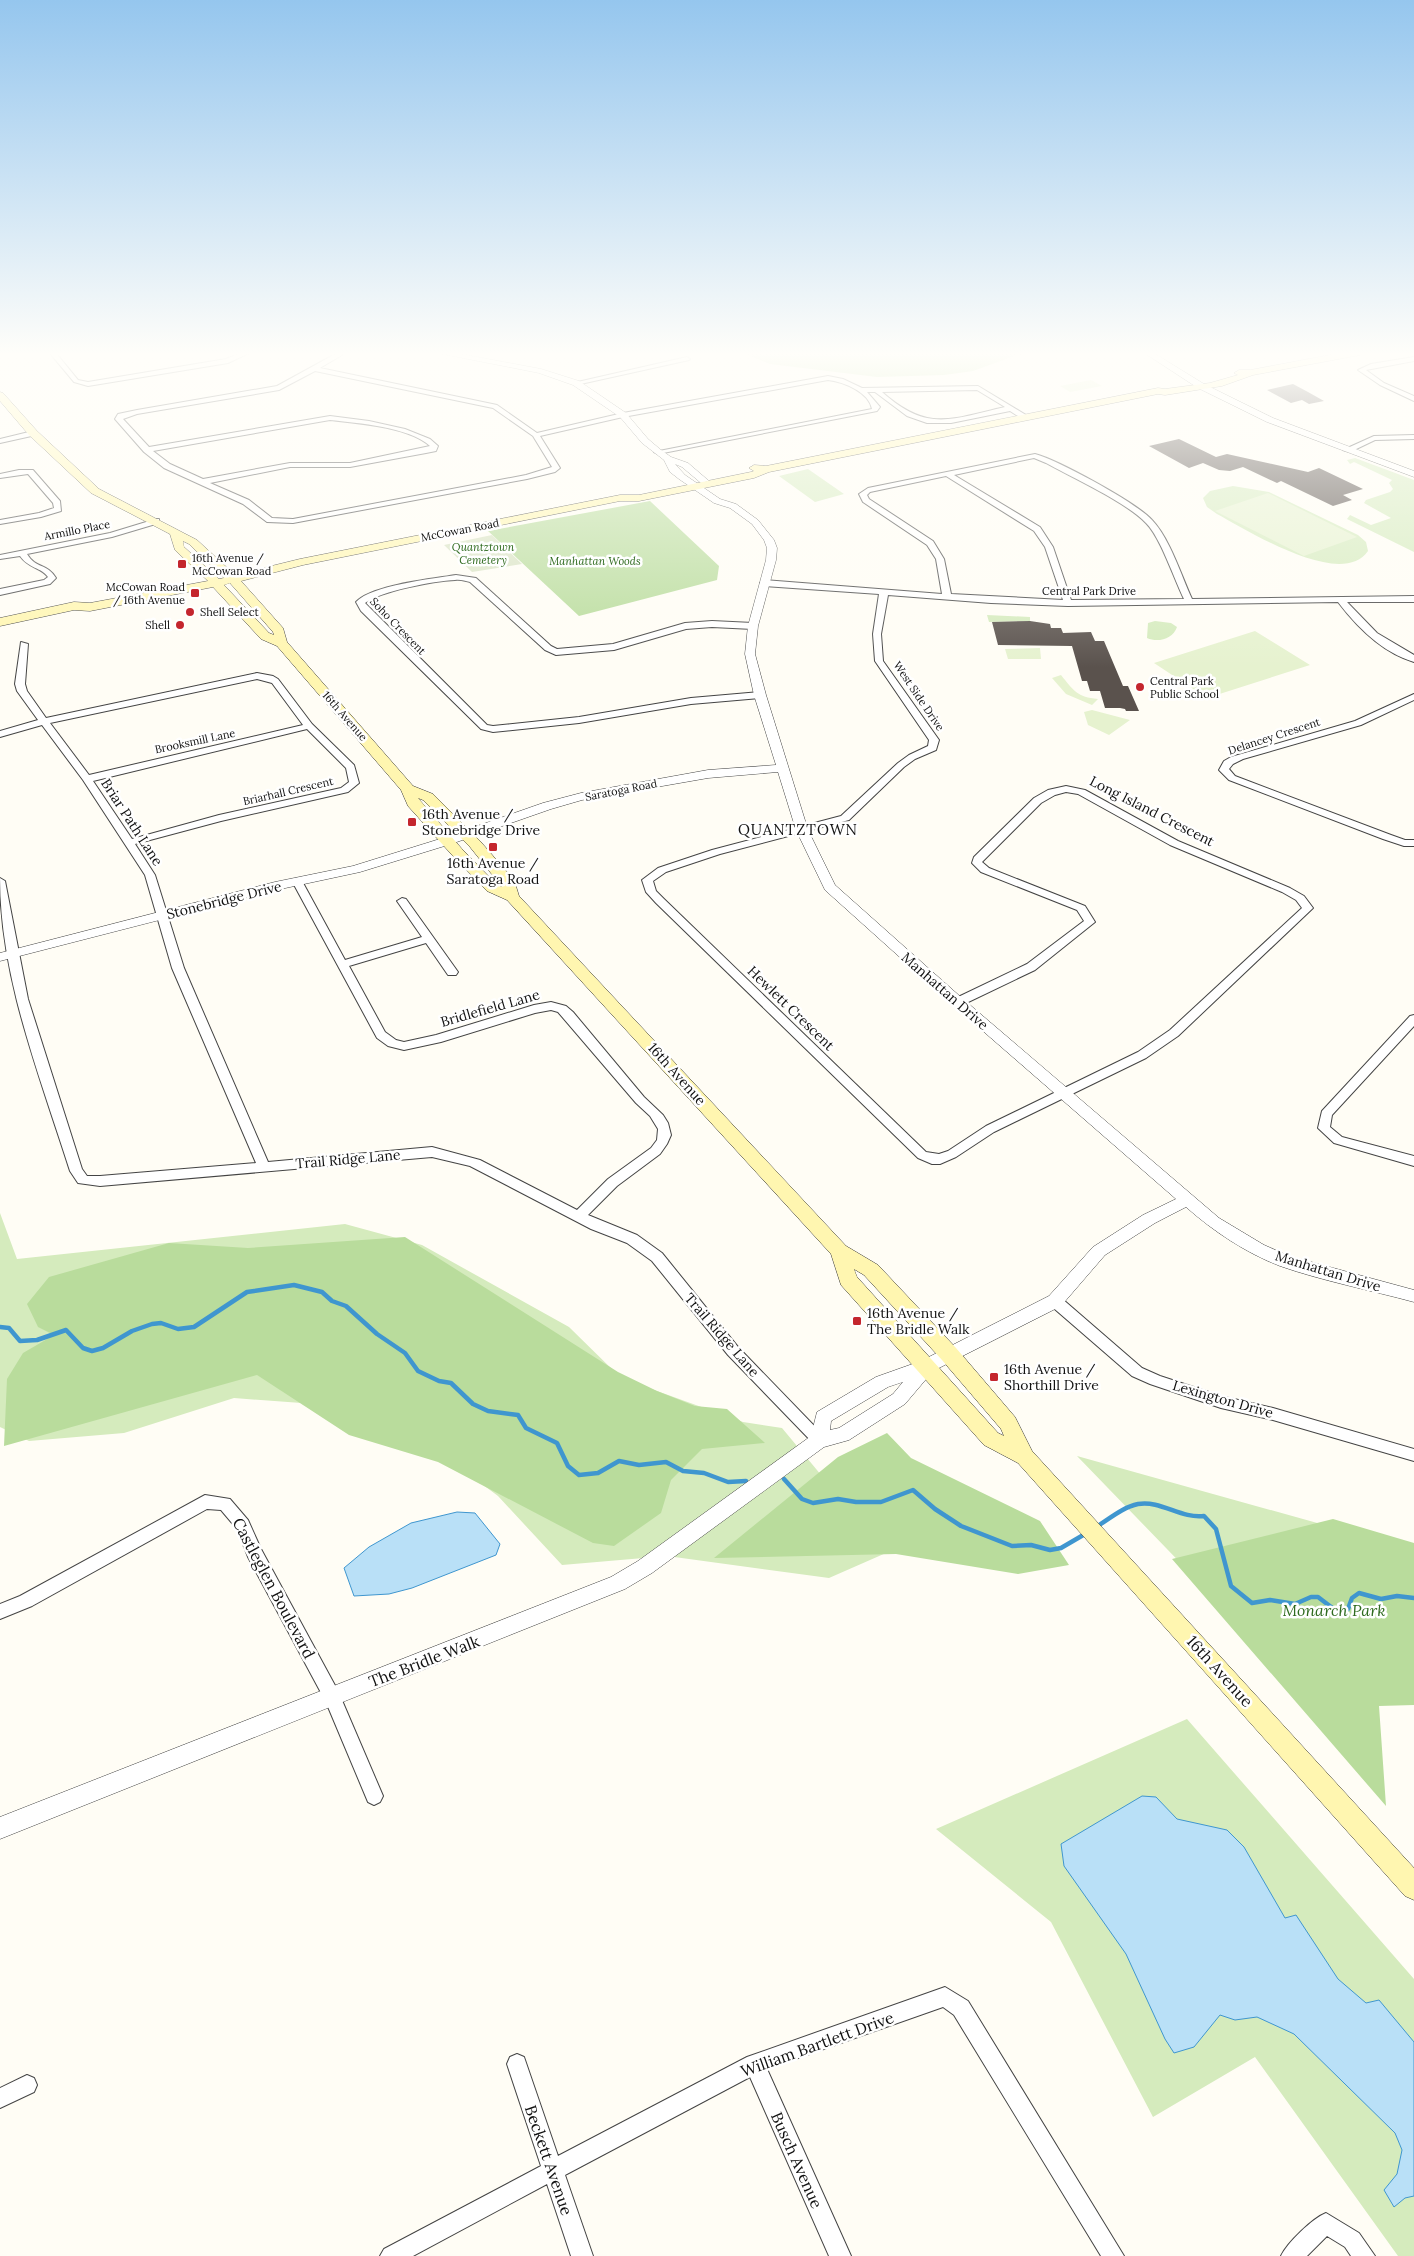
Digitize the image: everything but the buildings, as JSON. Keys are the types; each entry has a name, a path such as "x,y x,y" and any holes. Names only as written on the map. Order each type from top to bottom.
{"main road":[{"name":"16th Avenue","path":"60,457 96,490 156,520 193,542 229,575 279,631 281,642"},
{"name":"McCowan Road","path":"0,622 74,606 90,607 229,575 279,569 300,562 620,498 640,498 701,483 754,475 766,469 826,457"},
{"name":"McCowan Road","path":"620,498 632,491 687,480 701,483"},
{"name":"16th Avenue","path":"175,531 179,548 212,579 265,636 281,642 408,789 413,803 447,841 492,888 512,897 839,1251 871,1270 949,1354 1008,1423 1025,1456 1414,1887"},
{"name":"16th Avenue","path":"408,789 428,797 464,834 509,883 512,897"},
{"name":"16th Avenue","path":"839,1251 848,1280 927,1366 990,1439 1025,1456"}],"street":[{"path":"156,457 167,466 246,502 270,520 294,521 552,470 556,465 551,457"},
{"path":"201,482 283,466 340,466 393,457"},
{"path":"948,597 940,559 930,544 866,500 863,494 868,490 1021,457"},
{"path":"1039,457 1049,461 1126,504 1149,521 1159,536 1189,601"},
{"path":"1367,457 1414,474"},
{"path":"668,459 673,470 687,480"},
{"name":"Manhattan Drive","path":"668,459 685,466 717,501 733,506 756,522 769,540 772,548 753,626 750,654 760,695 802,830 830,887 958,1002 1213,1222 1235,1236 1285,1261 1414,1296"},
{"path":"0,476 30,472 58,508 41,515 0,522"},
{"path":"946,473 1037,529 1049,547 1068,603"},
{"name":"Armillo Place","path":"0,557 112,535 156,520"},
{"path":"0,592 47,582 52,578 47,570 34,568 28,564 22,553"},
{"name":"Soho Crescent","path":"753,626 720,624 685,626 614,647 556,652 548,648 473,580 456,577 387,591 364,598 360,602 484,726 493,729 579,720 692,701 760,695"},
{"name":"Central Park Drive","path":"764,583 948,597 1068,603 1414,599"},
{"name":"West Side Drive","path":"802,830 845,818 901,765 912,757 933,748 934,740 878,657 876,634 884,592"},
{"path":"1341,601 1368,632 1414,659"},
{"name":"Briar Path Lane","path":"24,644 20,684 22,691 87,779 150,875 186,989 264,1167"},
{"name":"Briarhall Crescent","path":"0,734 44,721 257,676 270,678 275,682 309,726 351,766 354,783 350,787 333,794 283,803 129,843"},
{"name":"Delancey Crescent","path":"1414,697 1358,723 1240,757 1229,762 1224,770 1232,778 1387,837 1404,843 1414,843"},
{"name":"Brooksmill Lane","path":"87,779 309,726"},
{"name":"Saratoga Road","path":"447,841 547,806 581,797 708,774 783,768"},
{"name":"Long Island Crescent","path":"958,1002 1031,967 1090,922 1081,908 985,870 977,863 978,859 997,842 1027,809 1054,791 1064,789 1081,792 1174,843 1286,890 1307,905 1308,908 1303,915 1174,1033 1142,1054 1064,1093"},
{"name":"Hewlett Crescent","path":"802,830 730,848 662,870 647,880 651,892 922,1155 932,1160 946,1157 990,1130 1064,1093"},
{"name":"Stonebridge Drive","path":"0,957 297,881 356,869 447,841"},
{"name":"Bridlefield Lane","path":"297,881 381,1035 392,1043 404,1046 437,1038 534,1008 551,1006 562,1009 569,1015 640,1100 654,1111 662,1123 665,1132 663,1141 656,1149 617,1178 579,1216"},
{"name":"Trail Ridge Lane","path":"0,882 24,1008 76,1171 80,1177 92,1182 432,1152 466,1159 596,1225 632,1239 657,1258 733,1351 819,1440"},
{"path":"402,901 452,972"},
{"path":"343,964 429,939"},
{"path":"1414,1019 1331,1108 1326,1114 1324,1122 1324,1128 1338,1140 1414,1161"},
{"path":"819,1440 823,1417 882,1382 927,1366 1055,1301 1099,1251 1149,1218 1187,1200"},
{"name":"Lexington Drive","path":"1055,1301 1137,1372 1155,1380 1221,1402 1273,1414 1414,1455"},
{"name":"The Bridle Walk","path":"0,1828 618,1583 646,1568 819,1440 843,1435 898,1399 927,1366"},
{"name":"Castleglen Boulevard","path":"0,1612 26,1602 205,1502 225,1504 243,1525 254,1552 332,1697 374,1796"},
{"name":"William Bartlett Drive","path":"391,2256 754,2064 945,1997 961,2008 1113,2256"},
{"name":"Beckett Avenue","path":"517,2064 582,2256"},
{"name":"Busch Avenue","path":"754,2064 840,2256"},
{"path":"0,2098 27,2085"},
{"path":"1292,2256 1326,2223 1352,2240 1364,2256"}],"green space":[{"path":"1355,458 1414,480 1414,552 1347,519 1350,515 1371,525 1391,518 1364,503 1366,500 1390,492 1393,489 1389,483 1392,480 1354,462 1350,464 1347,460"},
{"path":"808,469 844,494 815,502 779,476"},
{"path":"1233,486 1269,492 1358,535 1366,542 1368,551 1355,561 1337,564 1316,561 1271,543 1207,507 1203,498 1210,491"},
{"path":"1268,493 1357,537 1304,556 1215,511"},
{"name":"Manhattan Woods","path":"650,501 719,566 717,580 579,616 488,531"},
{"name":"Quantztown Cemetery","path":"492,535 522,564 472,572 444,545"},
{"path":"987,615 1030,617 1030,621 989,622"},
{"path":"1155,621 1171,623 1177,627 1165,639 1147,638 1148,623"},
{"path":"1255,631 1310,665 1207,698 1154,663"},
{"path":"1040,648 1041,659 1008,659 1005,649"},
{"path":"1061,675 1080,695 1098,699 1092,705 1066,694 1052,678"},
{"path":"1092,710 1130,720 1109,735 1088,725 1084,712"},
{"path":"0,1213 17,1259 345,1224 422,1245 569,1327 621,1378 743,1422 782,1428 886,1553 829,1578 667,1556 562,1565 498,1496 439,1452 315,1404 234,1398 124,1433 29,1441 0,1427"},
{"path":"405,1237 618,1372 657,1391 695,1406 727,1409 765,1443 702,1449 671,1480 661,1513 614,1546 593,1543 438,1462 349,1435 257,1375 4,1446 7,1379 23,1353 54,1335 38,1327 27,1304 49,1277 169,1243 248,1248"},
{"path":"887,1433 911,1458 1040,1521 1069,1565 1018,1574 896,1554 714,1558 838,1457"},
{"name":"Monarch Park","path":"1077,1456 1414,1550 1317,1704"},
{"name":"Monarch Park","path":"1333,1519 1414,1543 1414,1705 1379,1706 1386,1806 1172,1559"},
{"path":"1187,1719 1414,1979 1414,2256 1398,2256 1255,2057 1153,2117 1051,1922 936,1829"}],"water":[{"path":"457,1512 475,1513 500,1544 496,1555 412,1588 389,1594 354,1596 344,1568 369,1547 411,1523"},
{"path":"1142,1796 1156,1797 1177,1819 1227,1830 1244,1847 1285,1918 1296,1915 1338,1979 1366,2003 1379,2000 1414,2042 1414,2196 1405,2198 1394,2207 1384,2190 1397,2174 1402,2150 1395,2133 1294,2034 1257,2017 1235,2020 1220,2015 1194,2047 1174,2053 1165,2039 1126,1954 1064,1866 1061,1844"}],"waterway":[{"path":"0,1327 9,1328 20,1341 37,1340 66,1330 83,1348 92,1351 103,1348 132,1331 152,1324 161,1323 178,1329 194,1327 247,1292 294,1285 322,1292 332,1301 346,1306 377,1334 405,1353 418,1371 439,1381 451,1383 473,1404 488,1411 518,1415 526,1428 557,1443 568,1466 579,1475 598,1473 619,1461 639,1465 666,1462 683,1471 704,1473 728,1482 746,1481"},
{"path":"784,1479 802,1499 813,1503 838,1499 856,1502 881,1502 913,1490 935,1509 961,1526 1012,1546 1031,1545 1050,1550 1061,1548 1085,1534"},
{"path":"1096,1527 1122,1510 1146,1503 1187,1515 1204,1516 1216,1529 1231,1586 1252,1603 1270,1600 1295,1604 1311,1597 1318,1597 1339,1613 1348,1609 1352,1598 1359,1593 1381,1599 1397,1596 1414,1598"}],"place":[{"name":"16th Avenue / McCowan Road","path":"182,564"},
{"name":"McCowan Road / 16th Avenue","path":"195,593"},
{"name":"Shell Select","path":"190,612"},
{"name":"Shell","path":"180,625"},
{"name":"Central Park Public School","path":"1140,687"},
{"name":"16th Avenue / Stonebridge Drive","path":"412,822"},
{"name":"16th Avenue / Saratoga Road","path":"493,847"},
{"name":"16th Avenue / The Bridle Walk","path":"857,1321"},
{"name":"16th Avenue / Shorthill Drive","path":"994,1377"}],"district":[{"name":"QUANTZTOWN","path":"798,830"}]}
